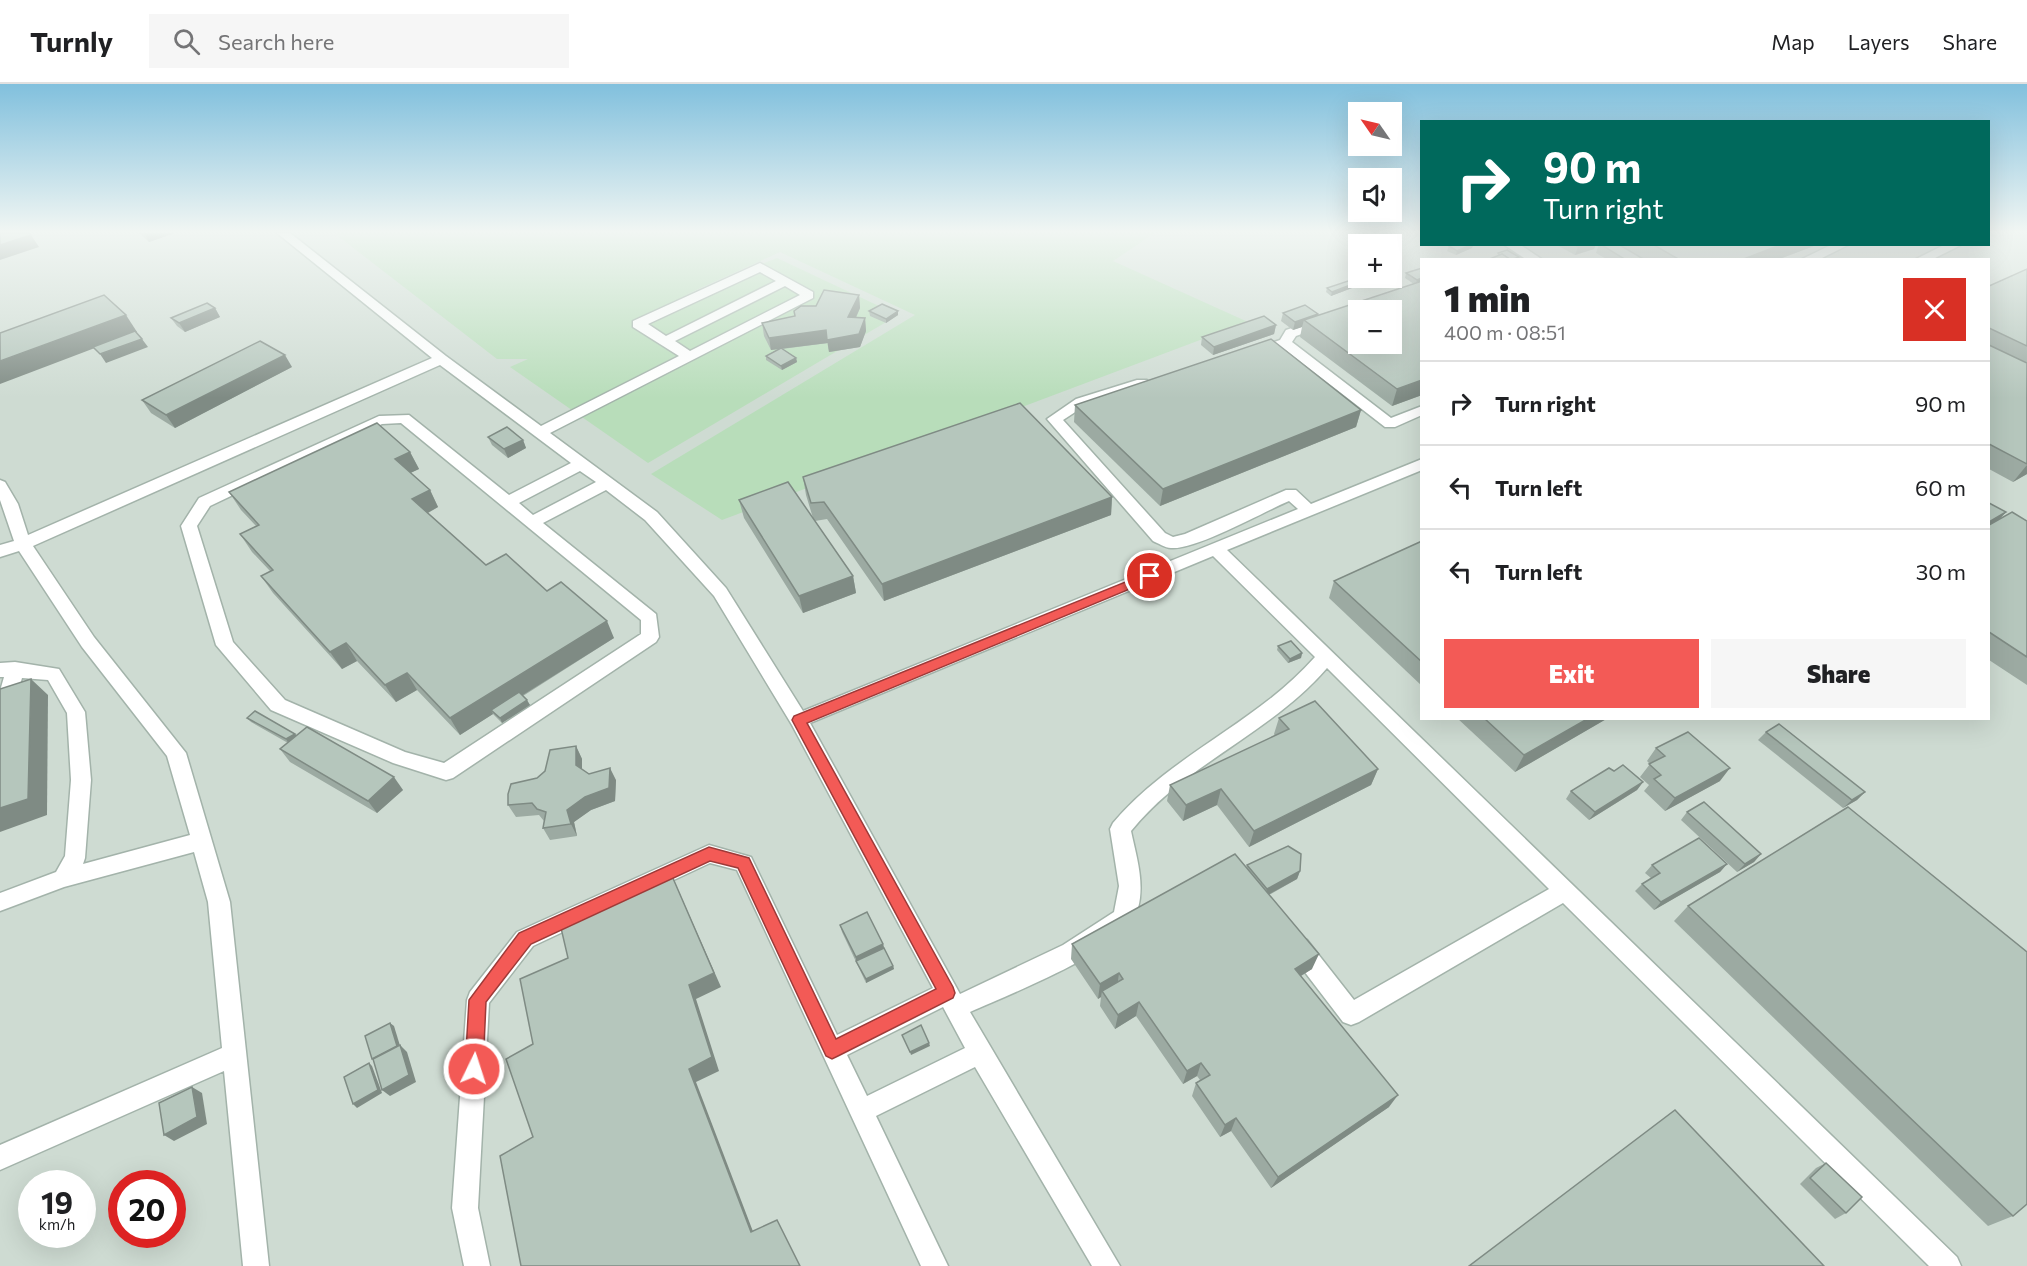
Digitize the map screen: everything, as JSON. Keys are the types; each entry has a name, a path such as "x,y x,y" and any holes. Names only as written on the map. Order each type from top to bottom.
{"street":[{"path":"352,288 441,359 651,516 720,592 799,720 980,1053 1107,1266"},
{"path":"689,356 638,324 715,288"},
{"path":"665,341 772,288"},
{"path":"539,433 809,295 798,288"},
{"path":"793,303 805,315"},
{"path":"1240,355 1285,343 1291,333 1344,314"},
{"path":"749,326 769,330"},
{"path":"1285,343 1390,424 1420,411"},
{"path":"0,551 23,544 441,359"},
{"path":"1161,377 1082,402 1054,419 1159,537 1171,543 1189,539 1291,494 1309,511"},
{"path":"404,418 532,522 650,618 650,637 446,772 400,758 278,705 225,645 189,526 204,502 379,420 404,418"},
{"path":"508,502 581,464"},
{"path":"799,720 1420,465"},
{"path":"532,522 606,483"},
{"path":"0,485 6,514 23,544 88,642 176,753 219,902 255,1266"},
{"path":"1215,549 1948,1266"},
{"path":"832,1050 951,1000 1005,985 1096,937 1121,919 1130,893 1120,829 1137,804 1176,772 1222,744 1292,694 1326,657"},
{"path":"0,711 4,710 7,669 53,674 76,712 81,780 79,822 75,858 63,878"},
{"path":"0,902 63,878 201,841"},
{"path":"477,1266 465,1208 478,1000 525,939 709,854 744,863 935,1266"},
{"path":"1287,932 1351,1014 1565,891"},
{"path":"861,1111 980,1053"},
{"path":"0,1158 234,1055"}],"shaded area":[{"path":"0,288 1420,288 1420,720 1990,720 1990,288 2027,288 2027,1266 0,1266"}],"green space":[{"path":"405,288 700,288 683,296 702,288 841,288 898,315 648,463 510,367 528,359 497,359"},
{"path":"857,288 1173,288 1248,322 722,520 651,474 915,315"}],"building":[{"path":"1327,288 1342,288 1332,292"},
{"path":"1400,288 1420,288 1420,381 1397,389 1350,354 1402,354 1402,300 1365,300"},
{"path":"1990,288 2027,288 2027,346 1990,328"},
{"path":"824,290 859,295 848,317 865,318 859,334 827,340 826,330 769,338 762,323 795,316 794,311 801,306 816,306"},
{"path":"104,295 126,315 0,361 0,333"},
{"path":"207,303 215,308 179,323 171,318"},
{"path":"882,304 898,311 886,319 869,311"},
{"path":"1305,305 1318,314 1295,322 1283,313"},
{"path":"1348,305 1348,353 1304,320"},
{"path":"1264,316 1276,325 1214,347 1202,337"},
{"path":"135,331 142,339 100,354 93,347"},
{"path":"1271,339 1361,410 1163,489 1075,405"},
{"path":"260,341 285,355 166,415 142,400"},
{"path":"1990,345 2027,363 2027,464 1990,445"},
{"path":"781,348 796,358 781,366 766,356"},
{"path":"1020,403 1112,497 882,584 824,502 811,503 803,477"},
{"path":"377,423 410,452 395,459 430,490 412,499 486,565 506,554 547,591 561,582 607,621 450,718 407,673 385,685 346,643 330,652 261,576 273,570 240,534 259,525 229,492"},
{"path":"507,427 523,440 504,449 488,437"},
{"path":"788,482 853,576 799,596 739,500"},
{"path":"1990,504 2006,512 1990,521"},
{"path":"2012,512 2027,521 2027,657 1990,633 1990,524"},
{"path":"1420,542 1420,660 1334,581"},
{"path":"1291,641 1302,653 1290,659 1278,646"},
{"path":"31,679 28,799 0,808 0,689"},
{"path":"519,692 527,700 500,718 491,710"},
{"path":"1315,701 1378,769 1254,831 1221,789 1186,805 1170,785 1289,729 1279,718"},
{"path":"255,711 295,734 286,739 247,718"},
{"path":"1486,720 1585,720 1524,755"},
{"path":"1779,724 1865,792 1852,800 1766,732"},
{"path":"307,727 394,777 368,801 280,749"},
{"path":"1688,732 1730,768 1675,798 1654,779 1661,775 1649,764 1665,756 1656,748"},
{"path":"576,746 576,765 589,774 610,768 609,788 585,797 567,810 571,824 543,828 546,812 537,809 532,803 508,805 511,784 537,778 545,771 550,750"},
{"path":"1623,765 1643,782 1595,812 1571,791 1609,768 1614,771"},
{"path":"1704,802 1761,854 1745,864 1687,812"},
{"path":"1848,807 2027,952 2027,1204 2013,1216 1688,906"},
{"path":"1699,838 1727,864 1661,902 1642,884 1660,873 1652,865"},
{"path":"1288,846 1301,854 1300,871 1267,889 1247,865"},
{"path":"1235,854 1319,954 1295,969 1398,1095 1278,1177 1236,1118 1225,1125 1196,1083 1210,1075 1201,1063 1187,1071 1139,1002 1118,1015 1102,991 1123,979 1119,973 1100,984 1072,944"},
{"path":"672,876 714,973 689,985 712,1057 689,1069 751,1232 777,1220 800,1266 521,1266 500,1156 533,1137 506,1059 533,1044 520,979 568,958 561,928"},
{"path":"867,912 883,944 856,957 840,925"},
{"path":"884,948 893,966 866,979 856,961"},
{"path":"390,1023 397,1046 372,1059 365,1036"},
{"path":"921,1025 929,1043 910,1052 902,1035"},
{"path":"400,1045 409,1075 382,1090 373,1059"},
{"path":"369,1063 378,1090 353,1104 344,1077"},
{"path":"192,1087 197,1117 164,1135 159,1103"},
{"path":"1675,1110 1824,1266 1469,1266"},
{"path":"1826,1163 1862,1197 1846,1213 1810,1178"}],"route":[{"path":"474,1069 478,1000 525,939 709,854 744,863 832,1050 947,993 799,720 1150,576"}]}
